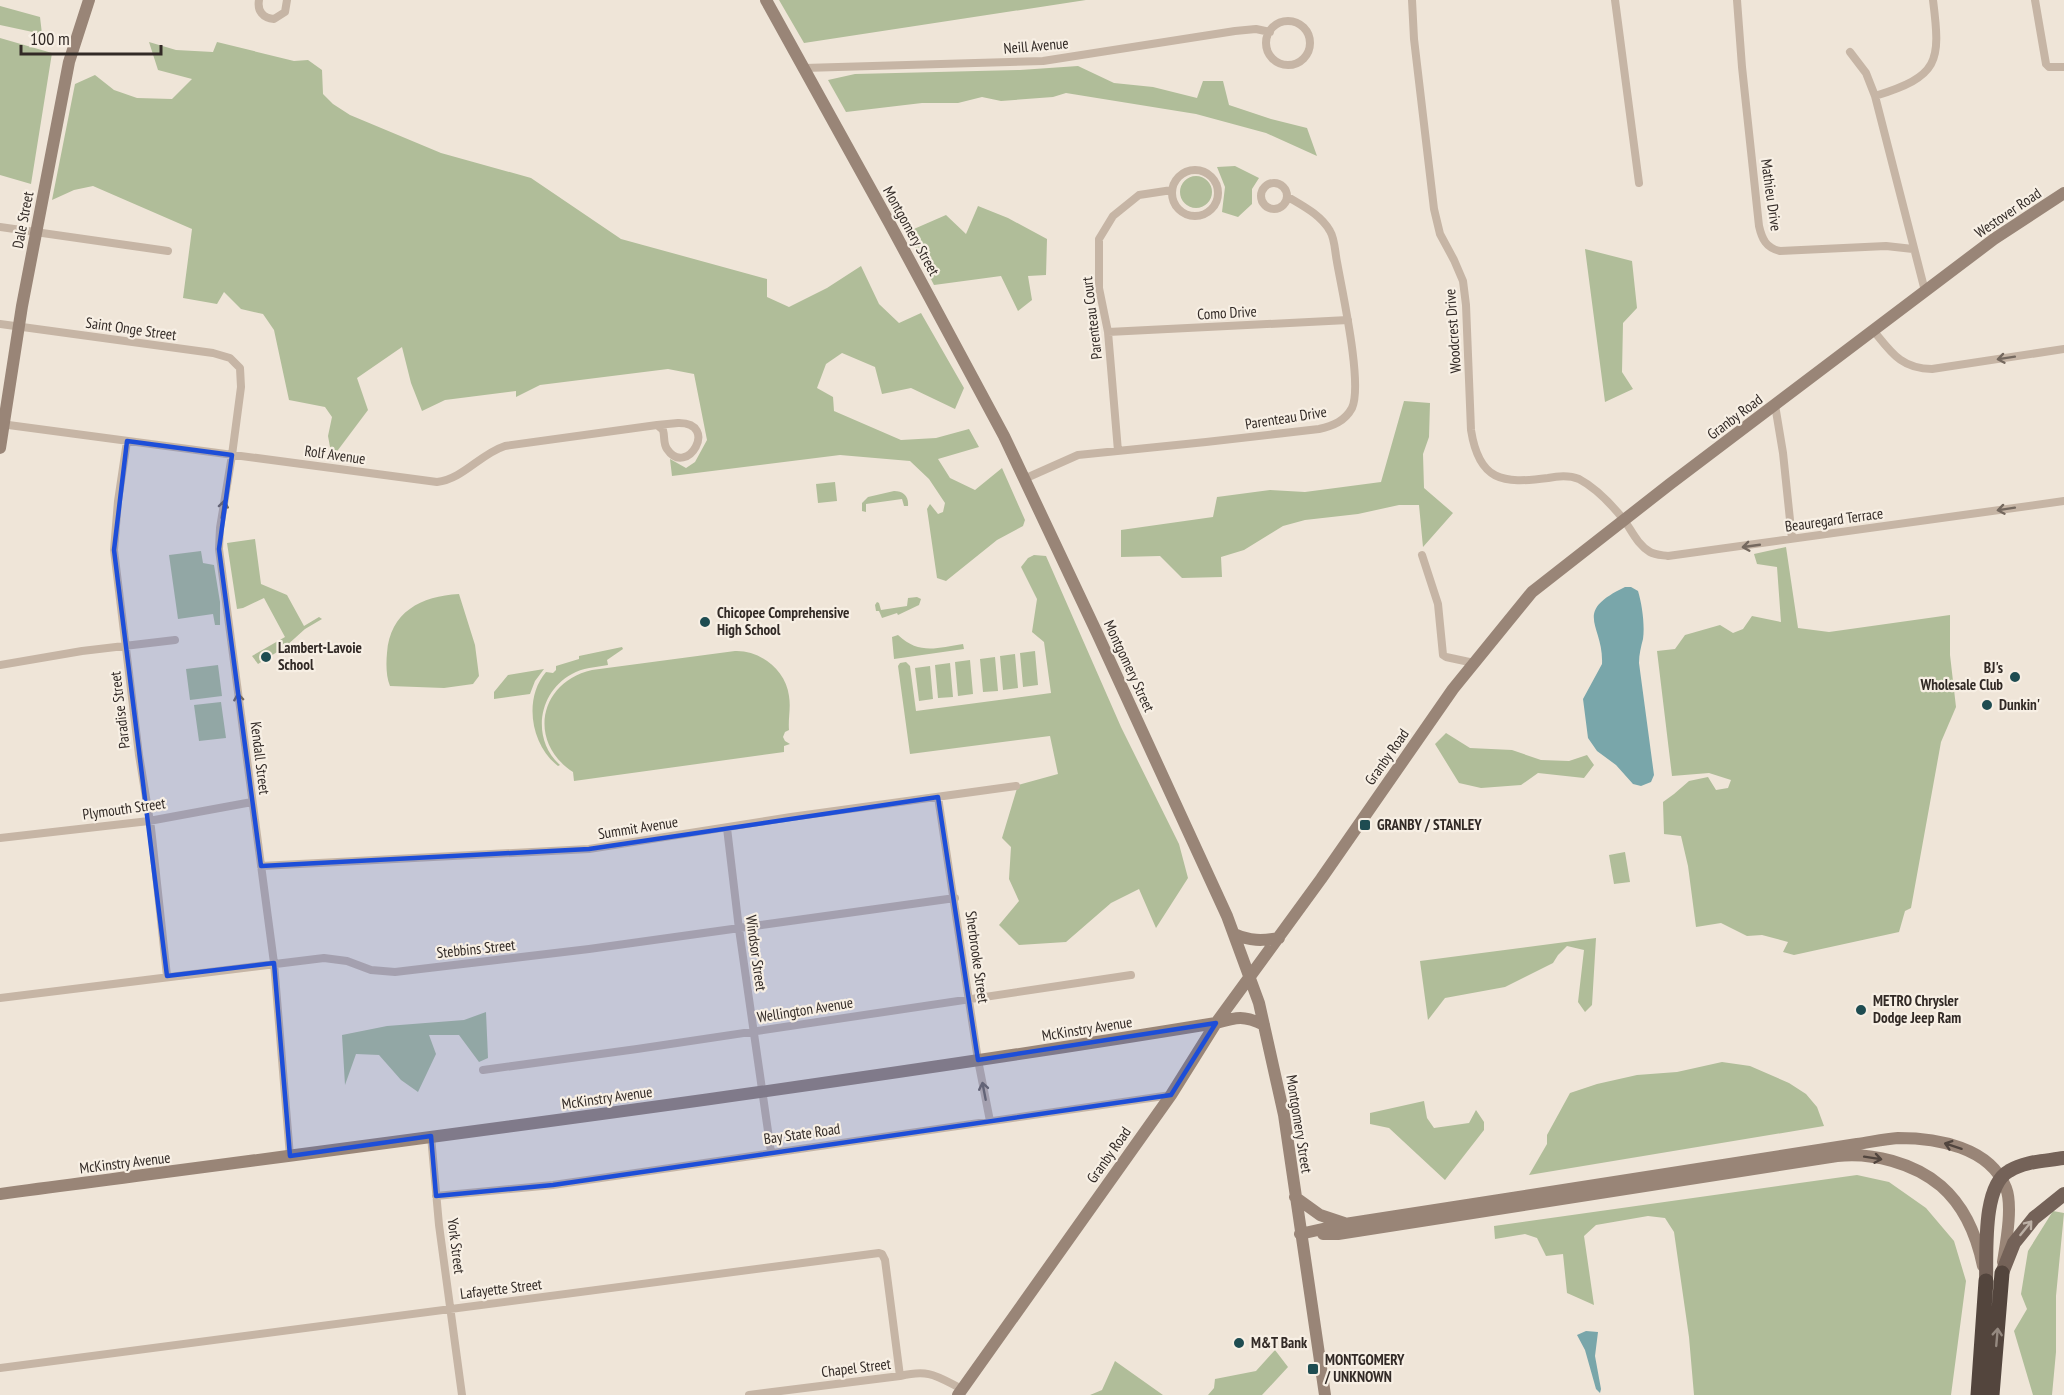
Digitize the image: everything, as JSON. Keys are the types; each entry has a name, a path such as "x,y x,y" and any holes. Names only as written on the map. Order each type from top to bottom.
{"highway":[{"path":"1992,1395 2002,1273"},
{"path":"1978,1395 1986,1281"}],"main road":[{"name":"Dale Street","path":"0,448 1,424 18,327 69,62 89,0"},
{"name":"Montgomery Street","path":"766,0 1004,436 1234,934 1264,1025 1284,1115 1325,1395"},
{"name":"Westover Road","path":"1969,258 2064,193"},
{"name":"Granby Road","path":"960,1392 1171,1095 1216,1023 1250,979 1453,689 1532,592 1969,258"},
{"path":"1234,934 1248,940 1264,941 1279,938"},
{"name":"McKinstry Avenue","path":"0,1194 762,1091 1216,1023 1237,1017 1245,1017 1264,1025"},
{"path":"1300,1234 1345,1224 1896,1138 1932,1141 1965,1150 1988,1163 2000,1178 2007,1189 2008,1202 2002,1273"},
{"path":"1300,1234 1338,1234 1837,1156 1867,1156 1893,1161 1917,1171 1941,1186 1962,1211 1978,1243 1986,1281"},
{"path":"1986,1281 1989,1203 2000,1178 2018,1166 2064,1158"},
{"path":"2002,1273 2014,1243 2034,1218 2064,1194"},
{"path":"1295,1197 1320,1215 1345,1224"}],"street":[{"path":"259,0 258,5 262,14 274,19 281,17 285,12 287,0"},
{"name":"Woodcrest Drive","path":"1412,0 1414,39 1434,209 1440,234 1463,281 1467,316 1471,430 1474,448 1483,465 1494,475 1505,480 1524,481 1573,476 1590,485 1624,520"},
{"path":"1615,0 1639,183"},
{"name":"Mathieu Drive","path":"1737,0 1759,226 1766,243 1780,251 1886,246 1913,249"},
{"path":"1875,96 1916,80 1932,62 1937,47 1933,0"},
{"path":"2035,0 2046,64 2049,67 2064,67"},
{"name":"Neill Avenue","path":"1288,21 1301,25 1309,36 1310,43 1306,56 1301,61 1288,65 1274,59 1267,46 1269,32 1281,22 1288,21"},
{"name":"Neill Avenue","path":"804,68 1043,61 1235,31 1256,29 1269,32"},
{"path":"1850,52 1866,73 1875,96 1925,291"},
{"path":"1199,170 1213,177 1217,184 1218,200 1208,212 1193,216 1185,214 1174,204 1172,190 1174,182 1184,172 1199,170"},
{"name":"Parenteau Court","path":"1118,450 1108,332 1099,288 1099,239 1113,216 1139,195 1172,190"},
{"name":"Parenteau Drive","path":"1024,479 1074,455 1319,429 1338,423 1351,410 1355,394 1348,320 1331,232 1318,216 1288,197"},
{"path":"0,227 168,251"},
{"name":"Como Drive","path":"1108,332 1348,320"},
{"name":"Saint Onge Street","path":"0,324 213,353 230,358 238,365"},
{"path":"1873,330 1899,359 1918,369 1932,369 2064,349"},
{"name":"Kendall Street","path":"238,365 241,372 241,387 220,528 219,549 274,963 290,1156"},
{"path":"1775,405 1782,444 1792,539"},
{"name":"Rolf Avenue","path":"1,424 437,482 449,480 491,452 505,446 657,425 689,424 697,432 698,443 693,453 682,457 671,454 665,445 663,430 657,425"},
{"name":"Paradise Street","path":"128,441 114,532 116,570 167,976"},
{"name":"Beauregard Terrace","path":"1624,520 1638,542 1651,553 1668,556 2064,501"},
{"path":"1422,555 1438,604 1443,654 1446,657 1474,663"},
{"path":"0,664 175,640"},
{"name":"Summit Avenue","path":"261,866 590,849 1016,786"},
{"name":"Sherbrooke Street","path":"938,797 978,1060 990,1121"},
{"name":"Plymouth Street","path":"0,838 149,820 252,802"},
{"name":"Windsor Street","path":"727,828 771,1152"},
{"name":"Stebbins Street","path":"0,998 330,958 347,961 366,969 395,972 567,952 955,898"},
{"name":"Wellington Avenue","path":"483,1070 1131,975"},
{"name":"Bay State Road","path":"436,1196 553,1185 1171,1095"},
{"name":"York Street","path":"431,1136 436,1196 462,1395"},
{"name":"Lafayette Street","path":"0,1368 880,1254 885,1260 900,1376"},
{"name":"Chapel Street","path":"749,1395 918,1372 927,1372 960,1392"}],"highlighted area":[{"path":"127,441 232,455 219,549 261,866 589,849 938,797 978,1060 1216,1023 1171,1095 553,1185 436,1196 431,1136 290,1156 274,963 167,976 114,550"}],"green space":[{"path":"779,0 1086,0 804,43"},
{"path":"0,6 40,17 42,34 0,25"},
{"path":"0,38 52,53 31,184 0,175"},
{"path":"149,42 176,50 213,52 217,42 294,61 308,60 322,70 323,94 350,115 441,153 531,178 621,239 767,279 767,297 789,307 827,288 861,266 879,304 899,323 921,313 964,388 955,409 911,388 882,394 875,367 842,353 826,364 817,388 833,397 834,411 901,440 936,438 969,429 979,447 938,459 950,478 975,490 1002,468 1025,520 1023,526 997,540 946,581 937,578 927,509 930,504 938,514 943,512 945,503 929,479 910,461 840,455 672,476 670,459 686,468 695,462 707,440 694,374 668,369 540,385 516,397 516,391 445,400 422,411 411,383 402,347 357,378 368,410 332,458 328,436 332,417 325,407 289,400 274,330 263,314 241,309 224,292 217,304 183,298 192,229 93,186 74,190 52,200 75,84 95,75 114,90 137,98 172,99 192,79 158,70"},
{"path":"1078,66 1114,83 1153,87 1197,98 1203,81 1223,81 1229,105 1307,128 1317,156 1266,133 1196,114 1066,93 1053,97 1001,101 982,97 958,103 922,103 846,112 828,80 855,74 1020,70"},
{"path":"1235,166 1259,178 1252,189 1252,204 1238,217 1222,212 1225,187 1217,167"},
{"path":"1196,176 1207,181 1212,192 1207,203 1196,208 1185,203 1180,192 1185,181"},
{"path":"978,206 1008,218 1047,239 1046,275 1028,276 1032,300 1018,311 1001,276 934,285 907,232 946,215 966,234"},
{"path":"1585,249 1632,261 1637,308 1623,323 1622,372 1633,389 1605,402"},
{"path":"1404,401 1430,403 1429,437 1423,454 1424,488 1453,513 1423,547 1419,505 1399,505 1358,514 1305,520 1283,526 1244,550 1221,557 1222,577 1182,578 1160,556 1121,557 1121,530 1213,517 1217,497 1270,490 1305,492 1381,482"},
{"path":"835,482 837,501 818,503 816,484"},
{"path":"894,491 905,495 908,499 908,506 904,506 902,499 866,504 866,512 862,511 862,503 868,497"},
{"path":"255,539 261,584 287,595 304,626 319,617 322,619 258,664 252,656 285,637 264,598 237,609 227,543"},
{"path":"1786,547 1798,628 1829,632 1950,615 1950,655 1956,707 1941,742 1911,908 1905,911 1899,932 1794,955 1783,952 1788,942 1762,935 1747,936 1721,923 1696,927 1688,866 1681,836 1664,834 1663,802 1689,781 1708,777 1716,790 1728,788 1731,780 1709,773 1672,776 1657,651 1675,649 1685,635 1720,625 1733,633 1743,629 1752,616 1781,622 1777,567 1757,564 1754,554"},
{"path":"201,551 203,563 214,565 220,602 220,625 215,625 213,614 178,619 169,555"},
{"path":"1034,555 1046,556 1121,727 1179,844 1188,878 1156,928 1139,889 1111,903 1066,942 1019,945 999,925 1019,901 1009,879 1011,847 1002,838 1018,785 1058,774 1050,736 910,754 898,666 900,663 906,662 910,666 916,711 1051,693 1044,642 1032,632 1037,599 1021,567 1028,558"},
{"path":"459,594 475,645 479,676 473,684 444,688 390,686 387,670 389,639 401,617 410,609 432,598"},
{"path":"908,598 921,599 919,605 898,615 897,613 882,618 879,611 876,611 877,602 881,610 907,606"},
{"path":"898,635 921,648 963,644 964,649 894,659 892,637"},
{"path":"622,647 623,649 607,660 608,665 576,672 561,682 552,692 542,716 542,730 551,754 560,765 558,766 542,746 533,721 534,695 539,683 546,672 553,673 556,666 579,659 579,656"},
{"path":"735,651 754,654 762,658 770,663 783,678 790,705 789,730 783,737 790,744 784,746 784,752 574,781 573,772 558,759 549,745 545,730 545,714 560,687 574,677 592,670"},
{"path":"1035,651 1038,685 1023,687 1020,653"},
{"path":"1015,654 1018,688 1003,690 1000,656"},
{"path":"995,657 998,691 983,692 980,659"},
{"path":"970,660 973,694 958,696 955,662"},
{"path":"950,663 953,697 938,698 935,665"},
{"path":"218,665 222,696 190,700 186,669"},
{"path":"930,666 933,699 919,701 915,668"},
{"path":"544,669 535,681 530,694 494,699 494,692 508,675"},
{"path":"221,702 226,738 199,741 194,705"},
{"path":"1446,733 1470,748 1512,750 1541,760 1569,761 1587,755 1594,765 1584,778 1538,773 1521,785 1481,788 1459,783 1435,744"},
{"path":"1625,852 1630,882 1614,884 1609,855"},
{"path":"1596,938 1592,1005 1585,1012 1578,1002 1584,950 1567,946 1553,963 1505,987 1445,998 1428,1020 1420,961"},
{"path":"486,1012 488,1058 479,1062 459,1035 429,1035 436,1054 418,1092 401,1080 379,1055 356,1054 345,1085 342,1035 387,1026 464,1020"},
{"path":"1722,1062 1750,1066 1789,1083 1806,1094 1817,1107 1824,1126 1529,1175 1547,1144 1547,1135 1570,1093 1637,1075 1677,1072"},
{"path":"1424,1101 1427,1118 1434,1128 1469,1123 1476,1110 1484,1122 1484,1130 1445,1180 1389,1128 1370,1124 1370,1113"},
{"path":"1857,1175 1889,1182 1926,1208 1954,1241 1966,1281 1951,1395 1694,1395 1689,1337 1674,1232 1665,1218 1648,1216 1596,1225 1584,1236 1594,1305 1567,1293 1563,1254 1546,1256 1537,1238 1525,1234 1495,1239 1494,1226"},
{"path":"2053,1211 2064,1213 2056,1296 2056,1352 2052,1395 2033,1395 2014,1331 2027,1309 2021,1294 2028,1251"},
{"path":"1275,1350 1288,1367 1262,1395 1208,1395 1214,1388 1215,1379 1256,1371"},
{"path":"1115,1361 1163,1395 1090,1395 1102,1390"}],"water":[{"path":"1625,587 1638,591 1642,608 1643,639 1639,663 1654,775 1651,782 1641,786 1633,784 1616,765 1597,751 1588,738 1583,699 1602,664 1594,620 1595,612 1599,604"},
{"path":"1586,1331 1598,1332 1595,1356 1600,1393 1596,1389 1585,1350 1577,1335"}],"place":[{"name":"Chicopee Comprehensive High School","path":"705,622"},
{"name":"Lambert-Lavoie School","path":"266,657"},
{"name":"BJ's Wholesale Club","path":"2015,677"},
{"name":"Dunkin'","path":"1987,705"},
{"name":"GRANBY / STANLEY","path":"1365,825"},
{"name":"METRO Chrysler Dodge Jeep Ram","path":"1861,1010"},
{"name":"M&T Bank","path":"1239,1343"},
{"name":"MONTGOMERY / UNKNOWN","path":"1313,1369"}]}
